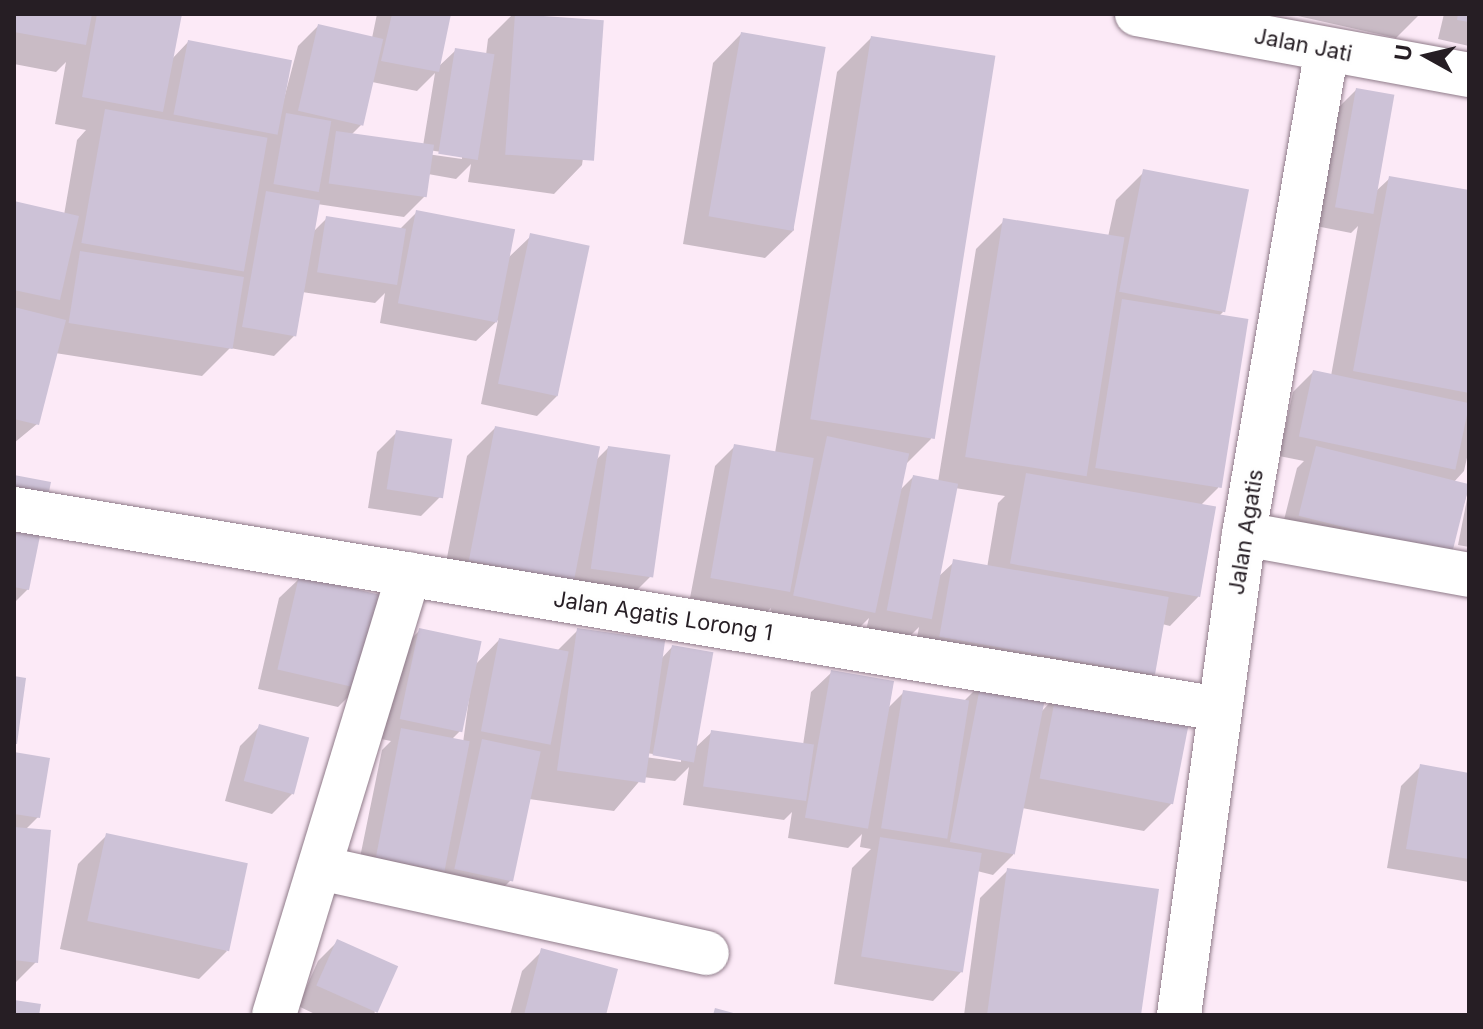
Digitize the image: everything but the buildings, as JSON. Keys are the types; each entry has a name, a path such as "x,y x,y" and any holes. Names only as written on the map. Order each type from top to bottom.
{"street":[{"name":"Jalan Jati","path":"1137,14 1469,75"},
{"name":"Jalan Agatis","path":"1179,1015 1244,534 1327,50"},
{"name":"Jalan Agatis Lorong 1","path":"14,509 107,522 1219,709"},
{"path":"1244,534 1469,575"},
{"path":"274,1015 409,574"},
{"path":"320,868 707,953"}]}
